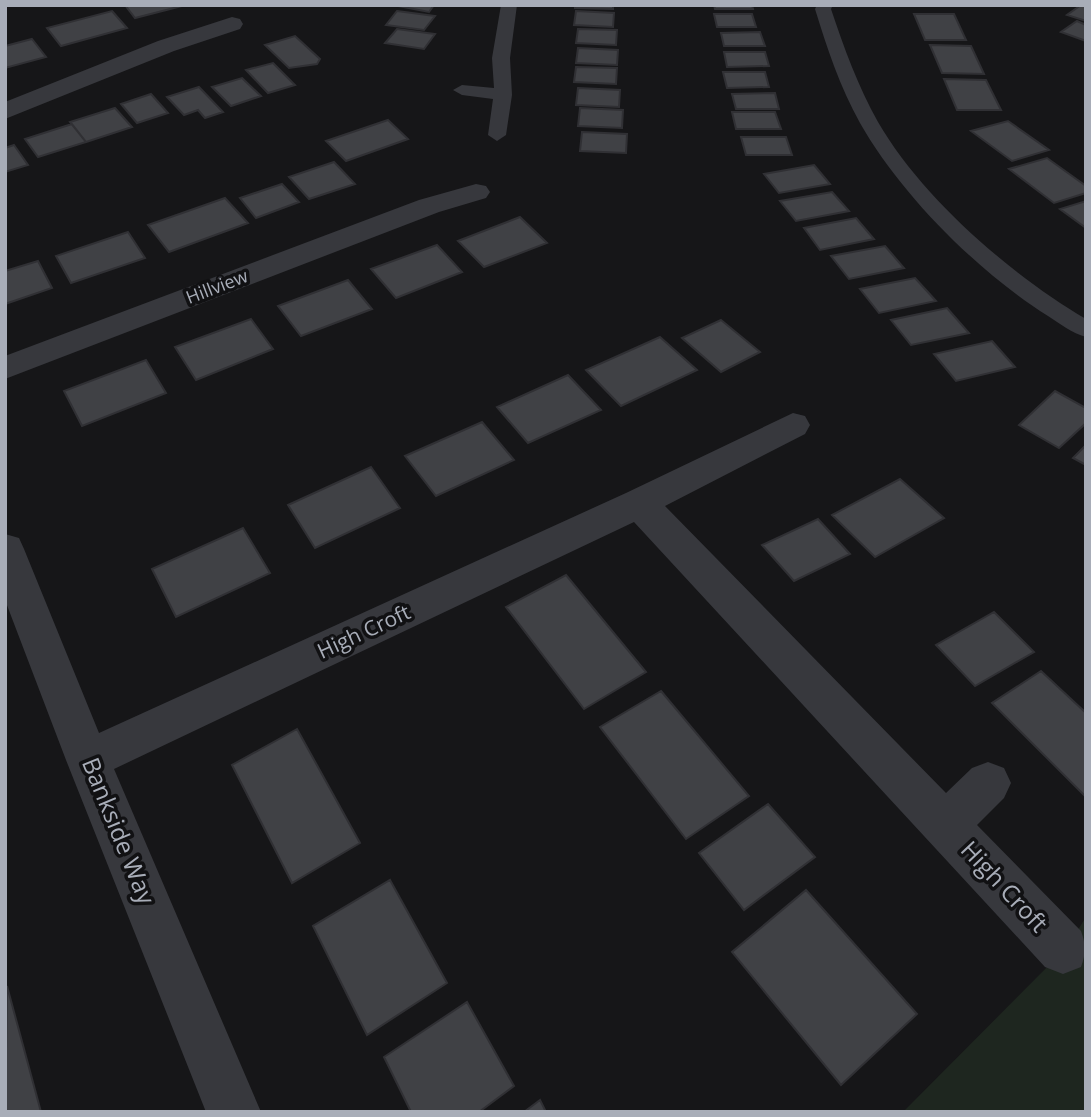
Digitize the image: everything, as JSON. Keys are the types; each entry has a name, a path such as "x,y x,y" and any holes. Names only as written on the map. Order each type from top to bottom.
{"street":[{"path":"5,111 166,46 232,24"},
{"path":"166,46 194,65"},
{"name":"Hillview","path":"5,368 421,197 475,192"},
{"name":"High Croft","path":"88,761 639,503 793,425"},
{"name":"High Croft","path":"639,503 1063,949"},
{"name":"Bankside Way","path":"5,549 88,761 234,1112"},
{"name":"High Croft","path":"945,825 988,783"}],"lane":[{"path":"497,135 503,95 501,58 509,5"},
{"path":"825,5 823,9 838,54 858,103 895,158 941,214 1008,274 1027,291 1086,329"},
{"path":"462,90 503,95"}],"shaded area":[{"path":"1086,917 1086,1112 903,1112 1067,947"}],"building":[{"path":"125,5 181,5 182,6 135,18"},
{"path":"393,5 434,5 429,12"},
{"path":"575,5 613,5 613,9 575,8"},
{"path":"714,5 752,5 753,9 715,9"},
{"path":"1081,5 1086,6 1086,21 1067,15"},
{"path":"112,11 127,28 61,46 47,28"},
{"path":"397,11 435,16 424,30 386,25"},
{"path":"576,11 614,13 613,27 574,25"},
{"path":"714,14 752,14 756,27 717,27"},
{"path":"914,14 954,14 966,40 925,40"},
{"path":"1077,21 1086,25 1086,41 1061,32"},
{"path":"397,29 435,34 424,49 385,43"},
{"path":"578,29 617,30 616,45 576,43"},
{"path":"760,32 765,46 724,46 721,33"},
{"path":"295,36 320,59 317,64 289,68 265,45"},
{"path":"32,39 46,57 5,68 5,46"},
{"path":"930,45 971,46 984,74 942,73"},
{"path":"578,48 618,50 617,65 576,63"},
{"path":"724,52 765,52 769,66 727,67"},
{"path":"273,63 295,85 268,93 246,70"},
{"path":"576,67 617,68 616,84 574,82"},
{"path":"723,72 765,72 769,87 727,88"},
{"path":"242,78 261,96 231,106 212,87"},
{"path":"944,79 986,80 1001,110 957,110"},
{"path":"199,87 223,112 205,118 198,110 184,115 167,97"},
{"path":"578,88 620,90 619,107 576,105"},
{"path":"775,93 779,109 736,109 732,94"},
{"path":"151,94 168,113 137,123 121,104"},
{"path":"115,108 132,127 86,142 70,122"},
{"path":"580,108 623,110 622,128 578,126"},
{"path":"732,112 775,112 781,129 736,129"},
{"path":"388,120 408,139 346,161 326,141"},
{"path":"1008,121 1049,150 1012,161 971,131"},
{"path":"72,124 86,142 38,157 25,139"},
{"path":"582,132 627,134 626,153 580,151"},
{"path":"741,137 786,137 792,155 746,155"},
{"path":"14,145 28,165 5,172 5,148"},
{"path":"1047,158 1086,186 1086,193 1054,203 1009,169"},
{"path":"334,162 355,184 309,199 289,177"},
{"path":"814,165 830,184 779,193 764,174"},
{"path":"282,184 299,202 256,218 240,198"},
{"path":"832,192 849,211 796,221 780,201"},
{"path":"225,198 248,223 169,252 148,225"},
{"path":"1086,201 1086,228 1060,209"},
{"path":"520,217 547,243 484,267 458,241"},
{"path":"856,218 874,239 820,250 804,228"},
{"path":"128,232 145,258 71,283 56,256"},
{"path":"437,245 462,272 396,298 371,269"},
{"path":"885,246 904,268 849,279 831,256"},
{"path":"38,261 52,288 5,304 5,271"},
{"path":"915,278 936,301 879,313 860,289"},
{"path":"348,280 372,309 301,336 278,306"},
{"path":"947,308 969,333 911,345 891,320"},
{"path":"251,319 273,349 196,380 175,347"},
{"path":"721,320 760,352 721,372 682,338"},
{"path":"660,337 697,370 621,406 586,370"},
{"path":"992,341 1015,367 956,381 934,354"},
{"path":"146,360 166,393 82,426 64,391"},
{"path":"568,375 601,410 528,443 497,407"},
{"path":"1055,391 1086,408 1086,423 1059,448 1019,425"},
{"path":"482,422 514,460 436,496 405,456"},
{"path":"1086,445 1086,465 1073,458"},
{"path":"371,467 400,508 315,548 288,505"},
{"path":"900,479 944,518 875,557 832,515"},
{"path":"818,519 850,554 794,581 762,545"},
{"path":"243,528 270,573 176,617 152,569"},
{"path":"566,575 646,672 584,709 506,607"},
{"path":"994,612 1034,652 975,686 936,645"},
{"path":"1041,671 1086,713 1086,797 992,703"},
{"path":"661,691 749,796 686,839 600,727"},
{"path":"297,729 360,843 292,883 232,765"},
{"path":"768,804 815,857 744,910 699,853"},
{"path":"390,880 447,983 367,1035 313,926"},
{"path":"806,890 917,1014 841,1085 732,952"},
{"path":"7,986 41,1112 5,1112"},
{"path":"467,1002 514,1086 479,1112 411,1112 384,1057"},
{"path":"540,1100 546,1112 524,1112"}]}
